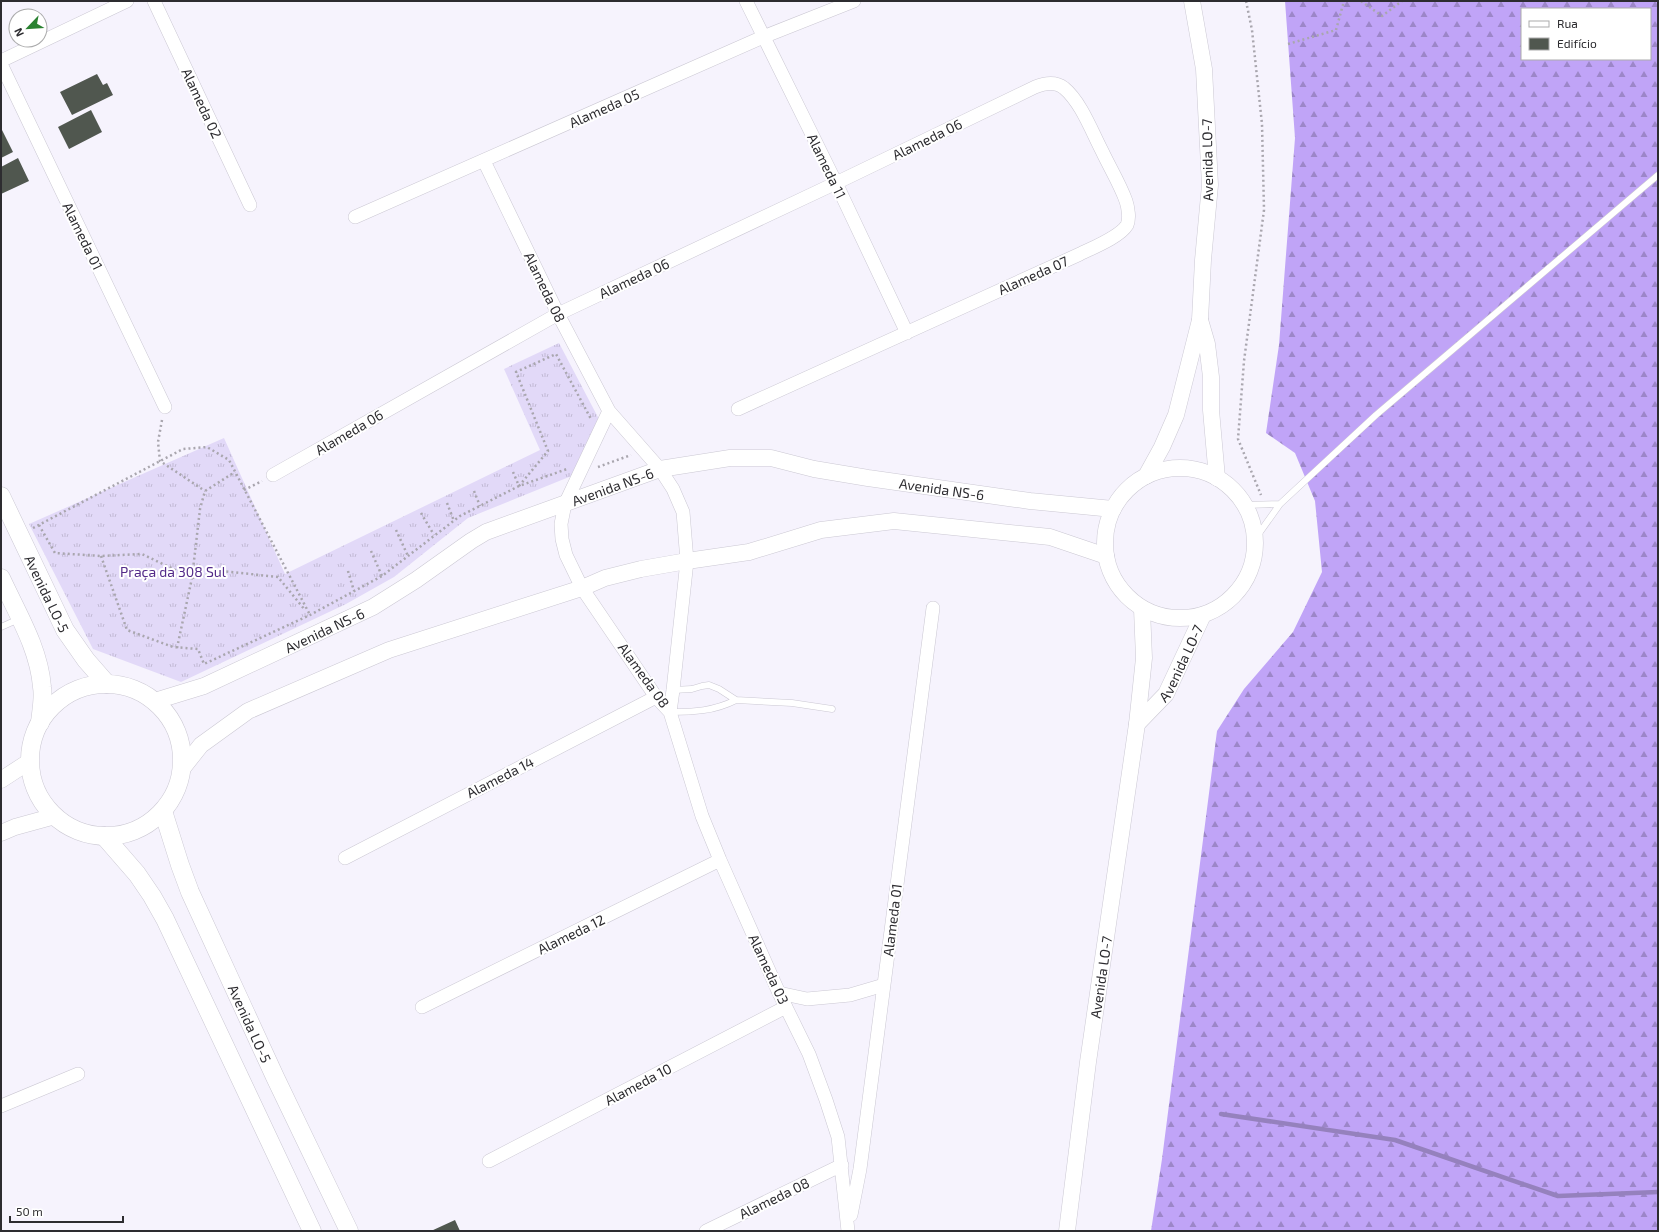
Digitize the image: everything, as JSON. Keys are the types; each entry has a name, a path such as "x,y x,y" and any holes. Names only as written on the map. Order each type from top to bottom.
{"main road":[{"name":"Avenida LO-5","path":"1,496 65,630 86,660 107,684"},
{"path":"3,588 30,639 39,666 43,688 40,723"},
{"path":"107,684 124,686 140,692 154,702 171,720 180,744 182,768 176,792 163,811 146,826 126,834 104,836 77,831 55,816 41,800 33,781 30,761 32,741 40,723 57,702 80,688 107,684"},
{"name":"Avenida LO-5","path":"163,811 190,892 275,1077 349,1231"},
{"path":"104,836 137,874 165,919 312,1231"}],"street":[{"path":"1,60 127,1"},
{"name":"Alameda 02","path":"154,1 250,205"},
{"name":"Alameda 11","path":"746,1 836,183 907,333"},
{"name":"Alameda 05","path":"355,217 763,37 854,1"},
{"name":"Avenida LO-7","path":"1146,476 1162,447 1176,415 1200,320 1203,260 1210,185 1204,69 1192,1"},
{"name":"Alameda 01","path":"1,64 166,407"},
{"name":"Alameda 07","path":"738,409 1086,251 1122,231 1127,224 1126,203 1120,187 1083,113 1064,88 1056,84 1046,83 1005,102"},
{"name":"Alameda 06","path":"273,475 558,314 1005,102"},
{"name":"Alameda 08","path":"484,161 558,314 609,411 660,469 673,489 682,512 687,561 670,712"},
{"name":"Avenida LO-7","path":"1200,320 1207,344 1211,377 1211,410 1217,478"},
{"name":"Alameda 08","path":"609,411 576,470 565,504 561,524 562,539 566,555 582,588 656,697 670,712"},
{"name":"Avenida NS-6","path":"154,702 204,686 373,607 481,535 660,469 730,458 771,458 814,469 868,478 1030,501 1113,509"},
{"path":"1182,468 1200,471 1217,478 1236,494 1244,504 1249,515 1255,539 1252,564 1242,586 1225,604 1204,615 1183,619 1162,617 1142,609 1118,586 1106,556 1105,532 1113,509 1127,490 1146,476 1164,470 1182,468"},
{"path":"182,768 201,745 248,711 389,650 582,588 605,578 641,569 749,552 822,530 894,521 1050,537 1106,556"},
{"name":"Alameda 01","path":"848,1231 860,1169 933,608"},
{"name":"Avenida LO-7","path":"1066,1231 1088,1062 1137,724 1144,658 1142,609"},
{"name":"Avenida LO-7","path":"1137,724 1166,694 1204,615"},
{"name":"Alameda 14","path":"345,858 656,697"},
{"name":"Alameda 03","path":"670,712 702,816 779,993 809,1054 826,1100 838,1137 848,1231"},
{"path":"1,780 30,761"},
{"path":"1,833 15,827 55,816"},
{"name":"Alameda 12","path":"422,1007 720,860"},
{"path":"779,993 807,999 819,998 850,995 884,984"},
{"name":"Alameda 10","path":"489,1161 786,1007"},
{"path":"1,1106 78,1074"},
{"name":"Alameda 08","path":"706,1231 842,1165"}],"lane":[{"path":"1255,539 1280,504 1376,415 1658,175"},
{"path":"1244,504 1280,504"},
{"path":"1,627 20,619"},
{"path":"673,690 692,690 709,685 719,689 736,700"},
{"path":"670,712 693,712 712,709 736,700 792,703 832,709"}],"path":[{"path":"1246,1 1252,30 1262,124 1264,210 1244,361 1238,439 1265,504"},
{"path":"1288,44 1336,30 1344,1"},
{"path":"1361,1 1382,16 1402,1"},
{"path":"519,486 548,451 516,372 556,354 591,419 588,426"},
{"path":"160,461 158,442 166,407"},
{"path":"19,535 183,449 206,447 229,460 310,615"},
{"path":"101,556 127,630 173,648 198,650 204,664 310,615 382,576 460,516 519,486 644,451"},
{"path":"160,461 205,491"},
{"path":"177,648 192,578 200,510 205,491 235,472"},
{"path":"513,472 519,486"},
{"path":"244,490 273,475"},
{"path":"474,491 480,506"},
{"path":"447,503 454,521"},
{"path":"421,513 434,535"},
{"path":"39,525 55,553 101,556 142,554 192,578 222,571 278,577 310,615"},
{"path":"396,530 408,556"},
{"path":"371,551 382,576"},
{"path":"348,571 354,591"}],"green space":[{"path":"1285,1 1658,1 1658,1231 1151,1231 1162,1159 1217,731 1244,689 1293,632 1322,572 1315,501 1295,453 1266,433 1279,345 1295,138"},
{"name":"Praça da 308 Sul","path":"559,343 601,423 574,475 468,518 394,577 346,604 181,682 93,649 29,524 224,438 285,574 540,450 504,369"}],"building":[{"path":"97,74 103,85 107,83 113,95 72,115 60,92"},
{"path":"91,110 102,132 69,149 58,127"},
{"path":"1,128 13,152 1,158"},
{"path":"18,158 29,181 1,194 1,167"},
{"path":"455,1220 460,1231 431,1231"}],"waterway":[{"path":"1221,1114 1395,1140 1558,1196 1658,1192"}]}
